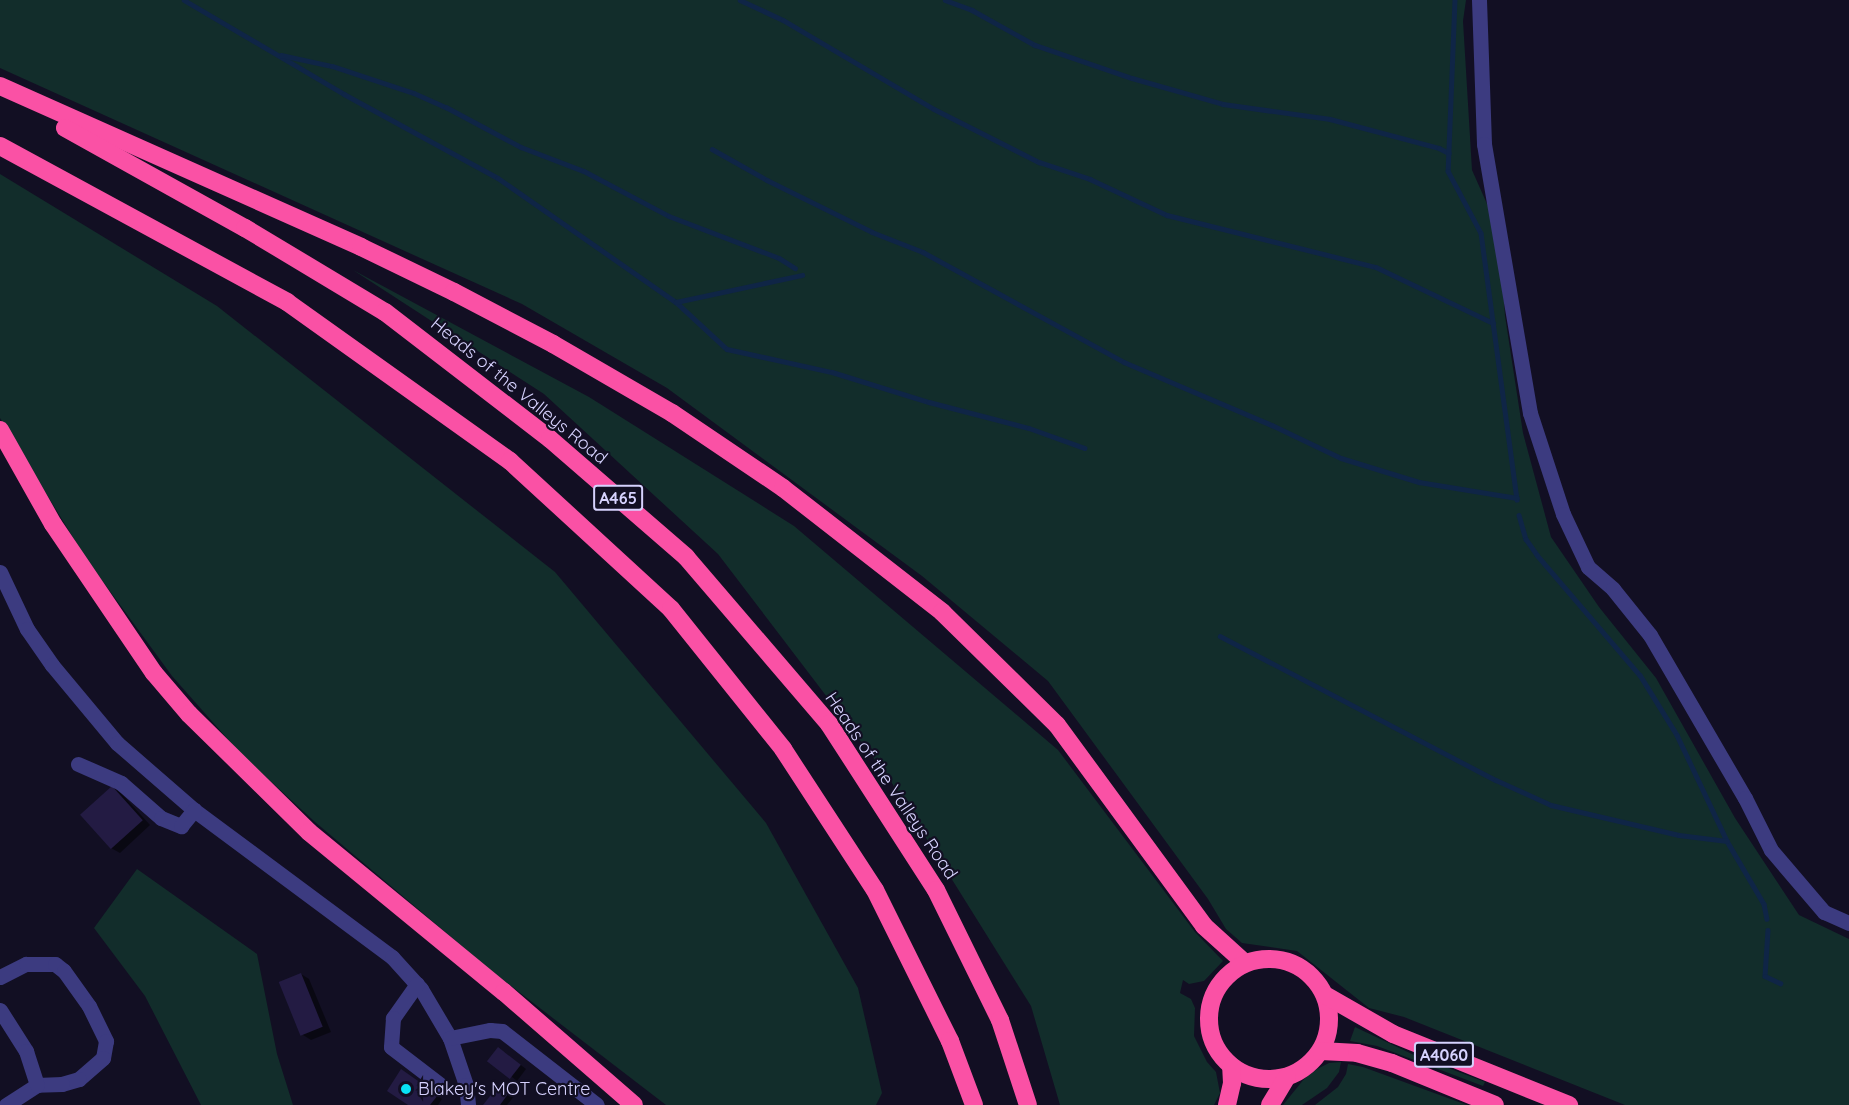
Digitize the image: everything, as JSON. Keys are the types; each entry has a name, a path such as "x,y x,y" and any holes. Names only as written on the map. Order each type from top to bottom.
{"highway":[{"path":"0,86 361,247 454,292 553,344 672,413 783,488 942,612 1058,725 1204,926 1245,963"},
{"name":"Heads of the Valleys Road","path":"0,93 245,228 385,312 550,439 686,557 829,724 936,890 1000,1020 1028,1105"},
{"name":"A465","path":"0,146 287,302 510,461 671,609 783,749 875,890 950,1041 974,1105"},
{"path":"0,430 60,533 154,674 189,714 309,832 504,992 634,1105"},
{"path":"1270,1105 1287,1077 1312,1062 1321,1051 1329,1023 1324,995 1311,975 1291,963 1268,958 1245,963 1231,972 1220,984 1212,999 1209,1013 1213,1042 1231,1066 1258,1078 1287,1077"},
{"name":"A4060","path":"1324,995 1393,1034 1569,1105"},
{"name":"A4060","path":"1321,1051 1357,1053 1392,1063 1495,1105"},
{"path":"1227,1105 1232,1083 1231,1066"}],"street":[{"path":"1479,0 1484,144 1530,413 1563,514 1588,567 1613,589 1650,635 1745,798 1771,850 1824,912 1849,923"},
{"path":"0,572 27,628 52,665 117,743 194,810 392,957 417,984 450,1038 466,1085 468,1105"},
{"path":"78,764 121,783 161,818 181,826 194,810"},
{"path":"0,977 26,964 55,964 64,971 83,997 102,1029 105,1050 103,1058 96,1066 79,1079 37,1085 6,1105"},
{"path":"417,984 393,1018 391,1047 442,1086"},
{"path":"0,1010 34,1067 37,1085"},
{"path":"450,1038 490,1030 502,1030 597,1105"}],"green space":[{"path":"0,0 1466,0 1463,21 1472,170 1499,231 1505,316 1523,433 1551,537 1599,607 1656,678 1735,818 1799,915 1849,939 1849,1105 1625,1105 1404,1017 1369,1008 1297,951 1242,943 1226,929 1208,899 1048,681 922,576 667,388 522,304 0,68"},
{"path":"0,174 217,306 555,572 766,823 858,988 882,1093 876,1105 666,1105 489,969 315,822 240,753 172,676 85,557 0,418"},
{"path":"353,270 589,397 794,526 1058,750 1195,932 1223,961 1204,981 1189,984 1183,980 1180,993 1191,999 1195,1008 1194,1036 1207,1062 1216,1072 1220,1093 1214,1105 1060,1105 1031,1006 888,777 718,554 544,394"},
{"path":"137,869 257,954 277,1054 293,1105 201,1105 145,996 94,928"},
{"path":"1355,1027 1414,1055 1485,1082 1483,1086 1377,1046 1350,1041"},
{"path":"1341,1062 1339,1072 1327,1088 1302,1105 1283,1105 1304,1079 1317,1069 1329,1063"},
{"path":"1348,1064 1363,1067 1467,1105 1315,1105 1338,1087 1346,1074"}],"building":[{"path":"112,786 143,820 111,849 80,815"},
{"path":"301,973 323,1027 300,1036 279,982"},
{"path":"498,1047 521,1065 510,1079 487,1061"},
{"name":"Blakey's MOT Centre","path":"401,1069 438,1095 430,1105 408,1105 387,1091"},
{"path":"501,1082 511,1090 500,1105 483,1105"}],"waterway":[{"path":"184,0 344,94 498,178 676,302 727,349 832,372 929,402 1029,428 1085,448"},
{"path":"740,0 783,20 934,109 1039,162 1090,179 1167,215 1376,267 1493,323"},
{"path":"945,0 972,10 1035,45 1132,78 1223,104 1330,119 1439,148 1449,153"},
{"path":"1455,0 1448,171 1481,233 1517,500"},
{"path":"281,55 332,66 414,93 446,107 521,147 584,171 669,216 779,258 795,268"},
{"path":"712,149 767,180 872,232 923,252 1124,362 1272,425 1341,458 1419,482 1517,498"},
{"path":"676,302 802,275"},
{"path":"1519,515 1526,539 1537,555 1640,675 1677,735 1727,841 1764,904 1767,919"},
{"path":"1220,636 1496,780 1551,805 1679,835 1727,841"},
{"path":"1768,930 1765,976 1780,983"}],"place":[{"name":"Blakey's MOT Centre","path":"406,1089"}]}
